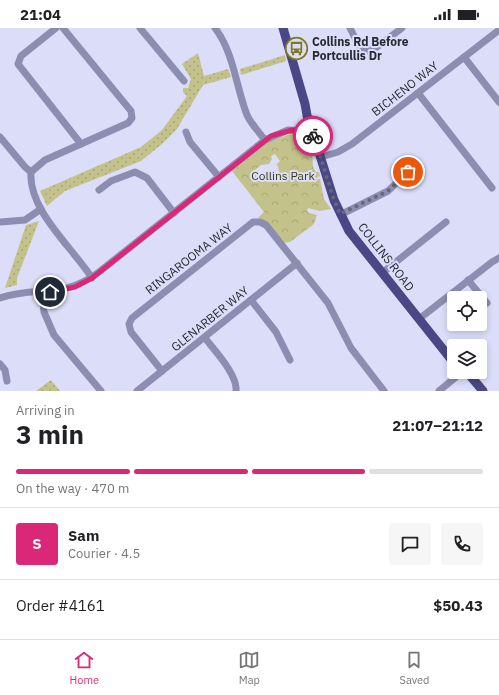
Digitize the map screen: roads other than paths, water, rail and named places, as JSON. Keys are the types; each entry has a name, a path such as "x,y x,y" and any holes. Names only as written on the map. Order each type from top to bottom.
{"main road":[{"name":"COLLINS ROAD","path":"283,28 311,126 337,196 342,214 384,271 447,347"},
{"name":"COLLINS ROAD","path":"288,28 311,112 311,126"},
{"name":"COLLINS ROAD","path":"421,317 447,353"},
{"path":"468,379 477,391"},
{"path":"470,379 482,391"}],"street":[{"path":"56,28 21,56 18,64 80,144"},
{"path":"31,172 45,160 128,123 132,118 131,111 63,28"},
{"path":"140,28 184,81"},
{"path":"215,28 220,35 228,53 248,117 265,140"},
{"path":"350,28 360,48 368,50 377,47 402,28"},
{"name":"BICHENO WAY","path":"323,157 352,144 499,30"},
{"path":"464,57 499,102"},
{"path":"418,93 492,188"},
{"path":"0,298 24,293 67,289 92,278 265,140 276,134 311,126"},
{"path":"186,132 190,142 218,177"},
{"path":"0,137 24,167 31,172"},
{"path":"31,172 32,189 41,210 92,278"},
{"path":"99,190 111,181 136,172 147,178 174,213"},
{"path":"342,214 388,191 408,172"},
{"path":"0,222 24,220 41,210"},
{"name":"RINGAROOMA WAY","path":"162,371 131,332 129,324 132,318 253,222 260,222 266,225 328,303 352,348 384,391"},
{"path":"384,271 446,222"},
{"path":"421,317 499,258"},
{"name":"GLENARBER WAY","path":"137,391 297,263"},
{"path":"468,280 478,291"},
{"path":"42,292 44,312 54,335 101,391"},
{"path":"251,300 276,332 290,360"},
{"path":"205,338 225,364 237,386 236,391"},
{"path":"0,364 5,370 7,381"},
{"path":"439,391 456,379"},
{"path":"445,391 458,379"}],"place":[{"name":"Collins Rd Before Portcullis Dr","path":"296,49"}],"park label":[{"name":"Collins Park","path":"283,176"}]}
